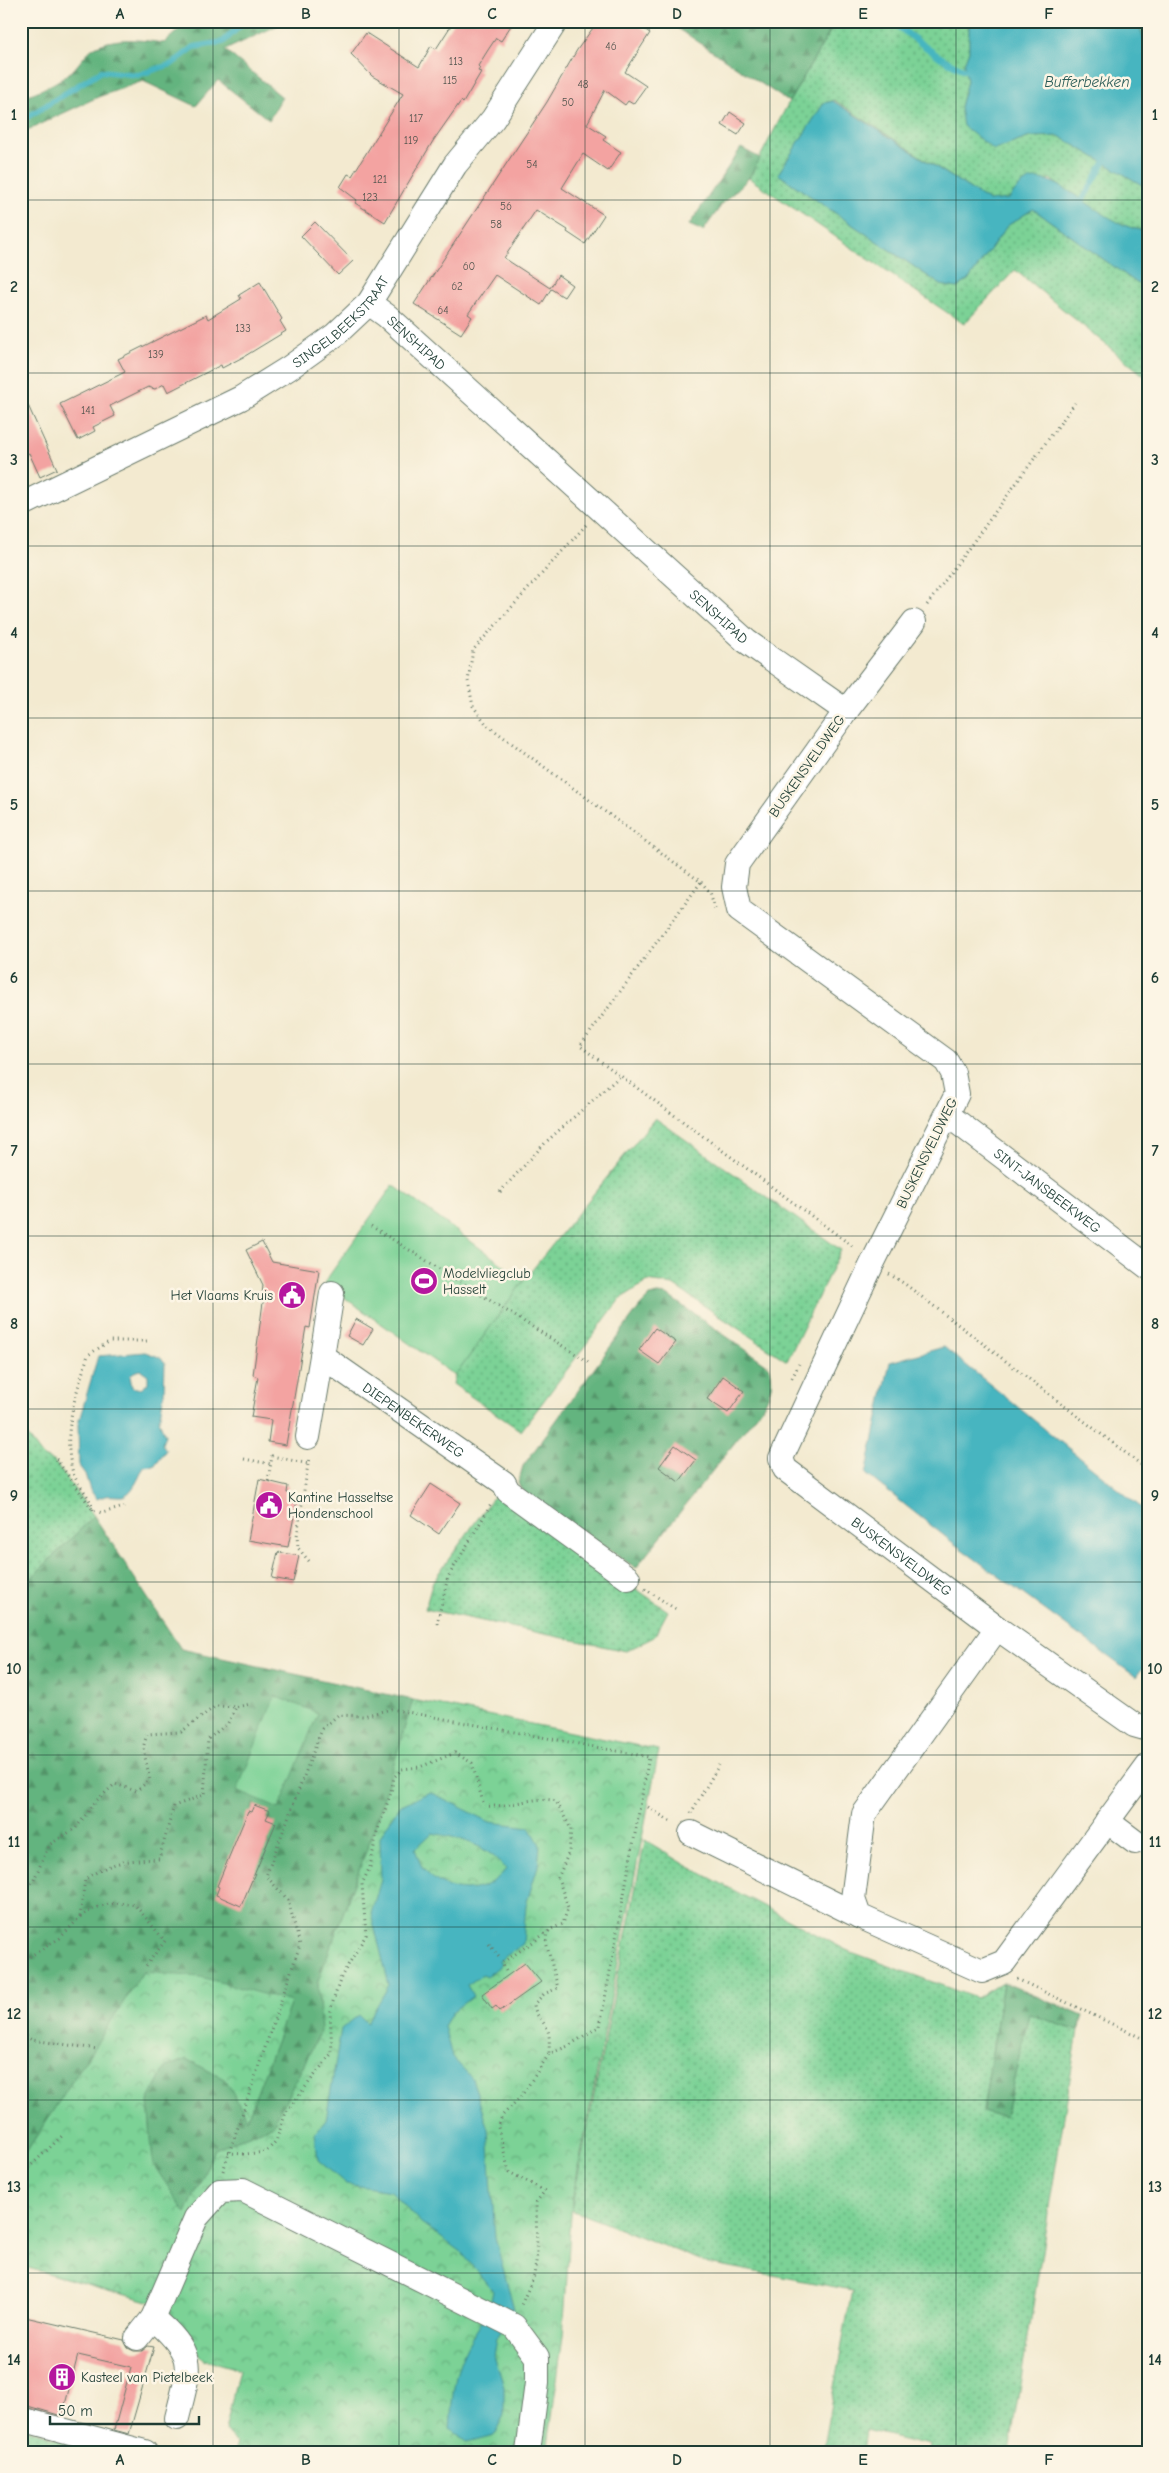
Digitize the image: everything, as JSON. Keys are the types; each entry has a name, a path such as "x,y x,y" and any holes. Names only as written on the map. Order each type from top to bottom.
{"street":[{"name":"SINGELBEEKSTRAAT","path":"21,505 240,398 289,368 335,335 369,302 455,165 493,119 556,21"},
{"name":"SENSHIPAD","path":"369,302 746,641 846,711"},
{"name":"BUSKENSVELDWEG","path":"914,622 846,711 737,864 734,887 739,910 946,1061 953,1073 957,1094 872,1264 781,1458 785,1469 997,1628 1141,1727 1148,1747"},
{"name":"SINT-JANSBEEKWEG","path":"948,1115 1148,1267"},
{"path":"308,1437 332,1293"},
{"name":"DIEPENBEKERWEG","path":"322,1356 506,1487 628,1578"},
{"path":"859,1916 853,1899 864,1814 997,1628"},
{"path":"686,1831 859,1916 982,1971 1004,1962 1148,1766"},
{"path":"1107,1821 1135,1842"},
{"path":"136,2338 152,2318 196,2218 220,2191 243,2190 512,2325 537,2356 537,2383 528,2452"},
{"path":"152,2318 183,2348 188,2372 177,2418"},
{"path":"21,2419 145,2452"}],"path":[{"path":"914,622 1075,403"},
{"path":"598,508 473,650 468,681 473,706 487,725 701,882 710,892 714,909 718,915"},
{"path":"701,882 580,1046 855,1247 852,1256 872,1264 905,1284 1148,1470"},
{"path":"500,1192 546,1142 620,1076"},
{"path":"371,1226 590,1363"},
{"path":"93,1510 92,1501 72,1470 69,1423 88,1355 110,1341 147,1340"},
{"path":"308,1437 309,1464 297,1536 298,1548 309,1561"},
{"path":"268,1481 272,1456 309,1464"},
{"path":"56,1458 93,1510 102,1512 124,1507"},
{"path":"244,1460 271,1464"},
{"path":"437,1624 448,1577 506,1487"},
{"path":"628,1578 677,1610"},
{"path":"21,1886 33,1882 49,1845 76,1828 96,1801 115,1784 136,1791 150,1780 143,1748 147,1734 181,1732 216,1706 236,1707 251,1704"},
{"path":"80,1918 85,1879 106,1866 132,1860 160,1859 174,1806 204,1795 204,1773 208,1739 228,1723 236,1707"},
{"path":"220,2191 228,2153 300,1945 288,1900 266,1876 322,1729 338,1715 363,1716 391,1709 649,1758 600,2026 568,2046 549,2054"},
{"path":"228,2153 266,2152 276,2141 286,2112 332,2053 330,2010 341,1977 366,1935 362,1884 370,1868 377,1832 391,1793 394,1777 402,1769 420,1767 455,1753 472,1763 484,1806 501,1807 546,1798 556,1801 571,1829 569,1852 558,1878 568,1907 563,1924 549,1930 502,1963 506,1971"},
{"path":"648,1807 686,1831 719,1766"},
{"path":"21,1962 60,1938 80,1918 95,1907 116,1902 135,1904 165,1941 145,1967"},
{"path":"512,2325 524,2294 534,2276 537,2255 536,2202 545,2191 509,2172 498,2127 502,2116 522,2095 549,2054 549,2035 546,2025 535,2013 534,2004 544,1994 558,1988 546,1942 549,1930"},
{"path":"489,1944 501,1960"},
{"path":"992,1967 1148,2040"},
{"path":"21,2034 32,2040 97,2049"},
{"path":"22,2173 63,2135"},
{"path":"21,2166 22,2173"}],"green space":[{"path":"180,21 287,21 225,50 282,97 269,120 218,80 196,106 143,81 98,97 21,133 21,97 62,79 95,47 120,40 164,43 184,25"},
{"path":"679,21 727,21 734,26 738,21 836,21 789,102 676,27"},
{"path":"836,21 969,21 969,51 964,64 967,81 960,107 994,150 1030,137 1059,136 1142,185 1148,186 1148,231 1121,225 1109,219 1050,179 1019,187 1009,199 989,201 834,100 824,103 778,174 941,285 957,288 969,279 1007,226 1033,209 1148,291 1148,379 1015,270 964,324 749,178 789,102"},
{"path":"1138,21 1148,21 1148,54"},
{"path":"741,148 760,158 749,178 723,203 703,231 689,225"},
{"path":"655,1118 841,1250 787,1361 673,1285 648,1281 620,1299 521,1431 453,1384 455,1376 524,1280"},
{"name":"Modelvliegclub Hasselt","path":"393,1185 524,1280 455,1376 324,1283"},
{"path":"657,1294 667,1295 769,1366 772,1383 762,1408 636,1568 522,1491 518,1483 523,1466 640,1306 650,1296"},
{"path":"21,1427 43,1457 54,1461 94,1516 21,1588"},
{"path":"497,1492 668,1611 654,1637 626,1651 425,1609 433,1581"},
{"path":"94,1516 181,1649 413,1700 374,1830 318,1981 321,2031 273,2125 215,2149 186,2215 153,2164 148,2101 166,2067 187,2059 226,2080 247,2119 291,2002 143,1972 21,2160 21,1588"},
{"path":"275,1696 318,1713 279,1809 237,1791"},
{"path":"413,1700 659,1750 572,2201 563,2336 547,2452 234,2452 237,2444 225,2431 239,2369 203,2359 186,2341 166,2306 21,2266 21,2160 143,1972 201,1977 291,2002 247,2119 226,2080 187,2059 166,2067 148,2101 153,2164 186,2214 215,2149 273,2125 321,2031 318,1981 374,1830"},
{"path":"645,1840 686,1865 846,1950 976,1998 1003,1982 983,2111 1005,2117 1029,2013 1078,2031 1009,2452 928,2452 929,2445 866,2430 863,2452 822,2452 852,2290 708,2263 571,2210"},
{"path":"1003,1982 1083,2016 1078,2031 1029,2014 1005,2118 983,2111"},
{"path":"21,2427 98,2452 21,2452"}],"water":[{"name":"Bufferbekken","path":"969,21 1138,21 1148,54 1148,186 1142,185 1059,136 1030,137 994,150 963,126 960,107 967,81 964,64 969,51"},
{"path":"833,101 989,201 1009,199 1027,181 1035,179 1047,180 1117,222 1132,228 1148,231 1148,291 1033,209 1007,226 969,279 957,288 941,285 778,174 824,103"},
{"path":"944,1347 1148,1513 1148,1660 1136,1677 952,1542 866,1474 890,1362"},
{"path":"145,1352 159,1357 165,1362 164,1394 159,1420 165,1435 162,1444 166,1450 154,1466 144,1467 132,1490 128,1493 97,1499 90,1490 85,1474 79,1466 78,1424 98,1356","holes":["141,1370 148,1375 148,1383 141,1389 132,1387 130,1376 134,1372"]},
{"path":"430,1792 490,1822 530,1827 540,1845 538,1866 526,1905 523,1944 499,1961 501,1965 486,1977 482,1975 467,1985 473,1996 453,2011 444,2026 452,2057 472,2078 488,2129 495,2238 514,2309 497,2338 494,2356 504,2386 504,2415 494,2435 467,2442 450,2428 455,2381 467,2346 488,2310 493,2291 462,2253 420,2222 391,2191 346,2184 318,2160 315,2133 326,2120 341,2029 359,2015 367,2023 389,1985 371,1913 381,1880 380,1837 399,1806","holes":["432,1833 463,1840 482,1848 506,1869 488,1885 477,1889 455,1889 444,1885 423,1869 415,1849"]}],"building":[{"path":"454,21 514,21 501,41 496,38 488,50 478,66 480,68 478,71 481,72 463,103 461,101 433,141 385,222 355,203 357,200 340,187 348,174 352,176 403,94 372,76 351,54 366,33 419,67 431,46 436,49"},
{"path":"598,21 632,21 650,33 625,72 646,86 633,104 628,101 625,105 605,90 587,124 606,136 603,140 621,152 608,171 583,154 562,188 604,215 585,244 567,232 568,230 536,210 504,258 550,288 558,275 572,285 564,297 551,289 541,305 495,275 468,314 472,317 461,334 414,304 547,102 577,50"},
{"path":"730,112 746,123 738,135 722,125"},
{"path":"315,222 353,261 338,275 301,236"},
{"path":"260,282 282,319 280,321 286,331 222,368 221,365 168,392 164,384 155,389 148,387 110,406 115,416 93,427 95,431 78,440 60,404 125,372 118,359 206,315 208,319 241,299 239,295"},
{"path":"21,390 57,469 40,477 29,453 21,456"},
{"path":"262,1242 272,1262 319,1270 310,1328 306,1327 286,1445 268,1442 271,1420 251,1417 258,1377 253,1375 264,1295 262,1295 263,1285 246,1250"},
{"path":"356,1319 373,1329 363,1345 347,1336"},
{"path":"655,1328 676,1342 659,1364 639,1350"},
{"path":"723,1376 744,1391 728,1413 707,1399"},
{"path":"675,1445 696,1460 679,1482 659,1467"},
{"name":"Kantine Hasseltse Hondenschool","path":"259,1479 288,1486 287,1493 298,1496 288,1547 248,1540"},
{"path":"431,1484 460,1503 439,1534 411,1515"},
{"path":"278,1552 299,1556 293,1582 272,1578"},
{"path":"254,1805 270,1811 266,1819 276,1823 241,1906 216,1895 219,1887 217,1886 248,1811 251,1812"},
{"path":"525,1963 541,1982 500,2011 496,2006 492,2009 482,1994"},
{"name":"Kasteel van Pietelbeek","path":"21,2316 124,2340 128,2348 134,2351 142,2351 148,2346 154,2347 129,2434 114,2430 131,2367 78,2355 62,2416 21,2404"}],"waterway":[{"path":"21,121 101,71 138,75 172,64 194,47 223,42 245,21"},
{"path":"890,21 939,56 971,72"},
{"path":"1082,201 1104,163"}],"place":[{"name":"Modelvliegclub Hasselt","path":"424,1281"},
{"name":"Het Vlaams Kruis","path":"292,1295"},
{"name":"Kantine Hasseltse Hondenschool","path":"269,1505"},
{"name":"Kasteel van Pietelbeek","path":"62,2377"}]}
